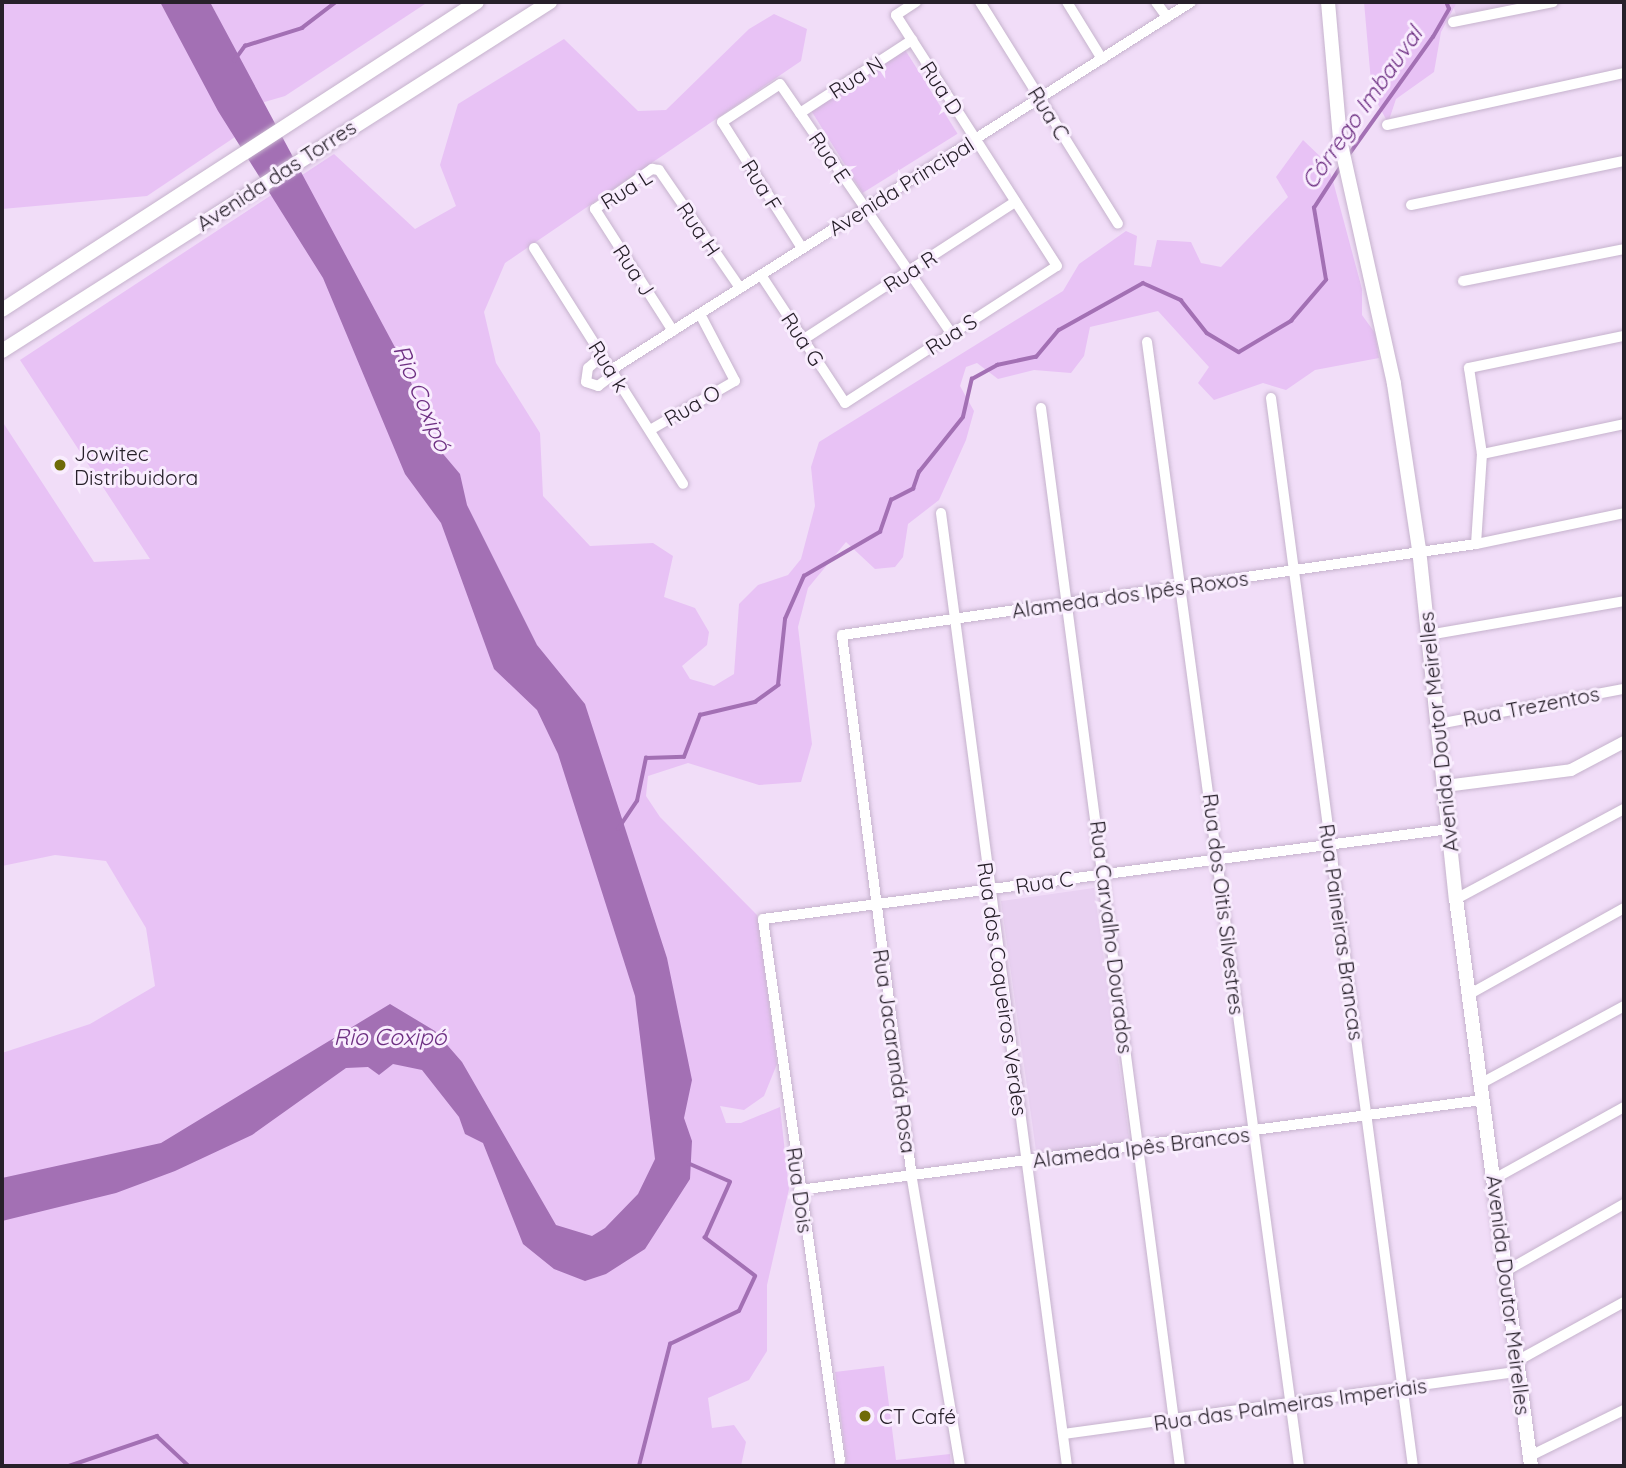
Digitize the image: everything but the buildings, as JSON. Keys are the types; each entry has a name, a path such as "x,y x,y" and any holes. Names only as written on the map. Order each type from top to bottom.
{"main road":[{"path":"494,39 538,2"},
{"name":"Avenida das Torres","path":"2,351 351,126 550,2"},
{"name":"Avenida Doutor Meirelles","path":"1328,2 1340,140 1394,384 1419,549 1456,899 1531,1461"},
{"name":"Avenida das Torres","path":"2,310 471,5"}],"street":[{"name":"Rua D","path":"916,2 896,15 1056,266"},
{"name":"Rua C","path":"980,2 1118,224"},
{"path":"1067,2 1102,59"},
{"path":"1156,2 1167,18"},
{"name":"Avenida Principal","path":"613,372 802,248 1191,2"},
{"path":"1452,22 1553,2"},
{"name":"Rua N","path":"800,113 912,40"},
{"path":"1387,125 1624,74"},
{"name":"Rua E","path":"722,122 780,84 951,333"},
{"name":"Rua F","path":"722,122 802,248"},
{"path":"1412,205 1624,162"},
{"name":"Rua L","path":"595,209 659,170"},
{"name":"Rua H","path":"659,170 740,288"},
{"name":"Rua R","path":"804,340 1015,202"},
{"name":"Rua J","path":"595,209 673,331"},
{"name":"Rua k","path":"534,248 684,484"},
{"path":"1463,281 1624,249"},
{"name":"Rua S","path":"845,402 1056,266"},
{"name":"Rua G","path":"761,275 845,402"},
{"name":"Rua O","path":"650,430 735,381 700,314"},
{"path":"1476,544 1482,454 1469,368 1624,336"},
{"name":"Rua dos Oitis Silvestres","path":"1147,342 1299,1466"},
{"path":"602,356 588,369 586,382 598,386 613,372"},
{"name":"Rua Paineiras Brancas","path":"1271,398 1296,570 1329,844 1413,1466"},
{"name":"Rua Carvalho Dourados","path":"1041,408 1180,1466"},
{"path":"1482,454 1624,424"},
{"name":"Rua dos Coqueiros Verdes","path":"941,513 1067,1466"},
{"name":"Alameda dos Ipês Roxos","path":"842,635 1182,587 1419,549 1476,544 1624,513"},
{"path":"1428,635 1624,601"},
{"name":"Rua Jacarandá Rosa","path":"842,635 912,1178 960,1466"},
{"name":"Rua Trezentos","path":"1438,724 1624,689"},
{"path":"1444,786 1571,770 1624,742"},
{"path":"1456,899 1624,808"},
{"name":"Rua C","path":"763,919 876,907 1218,858 1449,829"},
{"path":"1468,995 1624,908"},
{"name":"Rua Dois","path":"763,919 799,1190 840,1461"},
{"path":"1479,1084 1624,1006"},
{"name":"Alameda Ipês Brancos","path":"799,1190 912,1178 1139,1146 1368,1118 1482,1100"},
{"path":"1494,1180 1624,1107"},
{"path":"1506,1271 1624,1204"},
{"path":"1517,1366 1624,1302"},
{"name":"Rua das Palmeiras Imperiais","path":"1063,1434 1402,1388 1517,1366"},
{"path":"1531,1461 1624,1409"}],"shaded area":[{"path":"2,2 160,2 235,137 147,196 2,209"},
{"path":"210,2 428,2 285,96 261,103"},
{"path":"1364,2 1457,2 1441,32 1434,72 1396,99 1388,123 1372,93"},
{"path":"1452,2 1523,2 1456,15"},
{"path":"774,14 807,29 801,61 505,263 484,312 496,363 540,433 543,496 590,546 653,543 673,556 664,597 695,608 709,632 707,645 682,666 690,679 714,686 734,674 739,604 758,585 788,575 801,559 815,506 811,467 819,442 1063,291 1079,264 1126,231 1137,236 1134,265 1151,267 1157,240 1191,242 1201,263 1221,267 1288,197 1276,177 1303,140 1326,162 1333,181 1362,289 1362,315 1375,333 1379,358 1315,370 1286,390 1263,383 1214,400 1198,383 1209,367 1158,311 1090,327 1084,356 1071,373 1034,370 998,379 977,363 966,367 960,386 974,411 966,440 939,500 908,524 903,557 895,567 875,569 846,542 808,588 798,627 812,744 801,782 759,785 688,763 648,776 646,796 660,817 757,915 777,1064 764,1096 744,1110 720,1106 726,1123 741,1123 780,1107 789,1189 767,1285 767,1351 749,1380 708,1398 712,1428 734,1425 746,1442 741,1466 2,1466 2,1053 90,1024 155,986 146,928 106,861 55,855 2,866 2,421 94,562 150,559 20,360 334,154 415,229 456,206 440,165 458,104 564,39 638,111 666,110 749,29"},
{"path":"904,48 958,134 863,193 809,107"},
{"path":"1094,888 1130,1142 1037,1155 1001,901"},
{"name":"CT Café","path":"884,1366 896,1460 950,1454 951,1466 847,1466 835,1372"}],"water":[{"name":"Rio Coxipó","path":"160,2 210,2 405,366 433,442 460,474 467,505 537,645 585,704 667,958 692,1080 684,1118 692,1141 690,1179 645,1249 606,1274 585,1281 554,1269 523,1244 483,1143 465,1134 459,1117 422,1070 393,1064 379,1075 368,1067 346,1068 252,1135 175,1171 116,1193 2,1221 2,1178 161,1143 390,1004 435,1031 462,1062 556,1225 592,1236 605,1228 638,1194 655,1159 635,996 558,754 537,710 494,669 441,523 405,474 323,278 218,111"}],"waterway":[{"path":"234,61 245,46 302,28 336,2"},
{"path":"1348,156 1433,37 1449,9 1446,2"},
{"name":"Córrego Imbauval","path":"618,829 637,801 646,758 684,757 700,715 755,702 778,685 785,619 804,576 880,532 891,500 913,489 919,472 963,417 972,379 997,365 1036,357 1059,330 1143,283 1181,300 1207,333 1239,352 1291,321 1326,280 1314,208 1340,168"},
{"path":"639,1466 670,1344 739,1311 755,1276 705,1238 730,1182 689,1164"},
{"path":"69,1466 157,1436 189,1466"}],"place":[{"name":"Jowitec Distribuidora","path":"60,465"},
{"name":"CT Café","path":"865,1416"}]}
